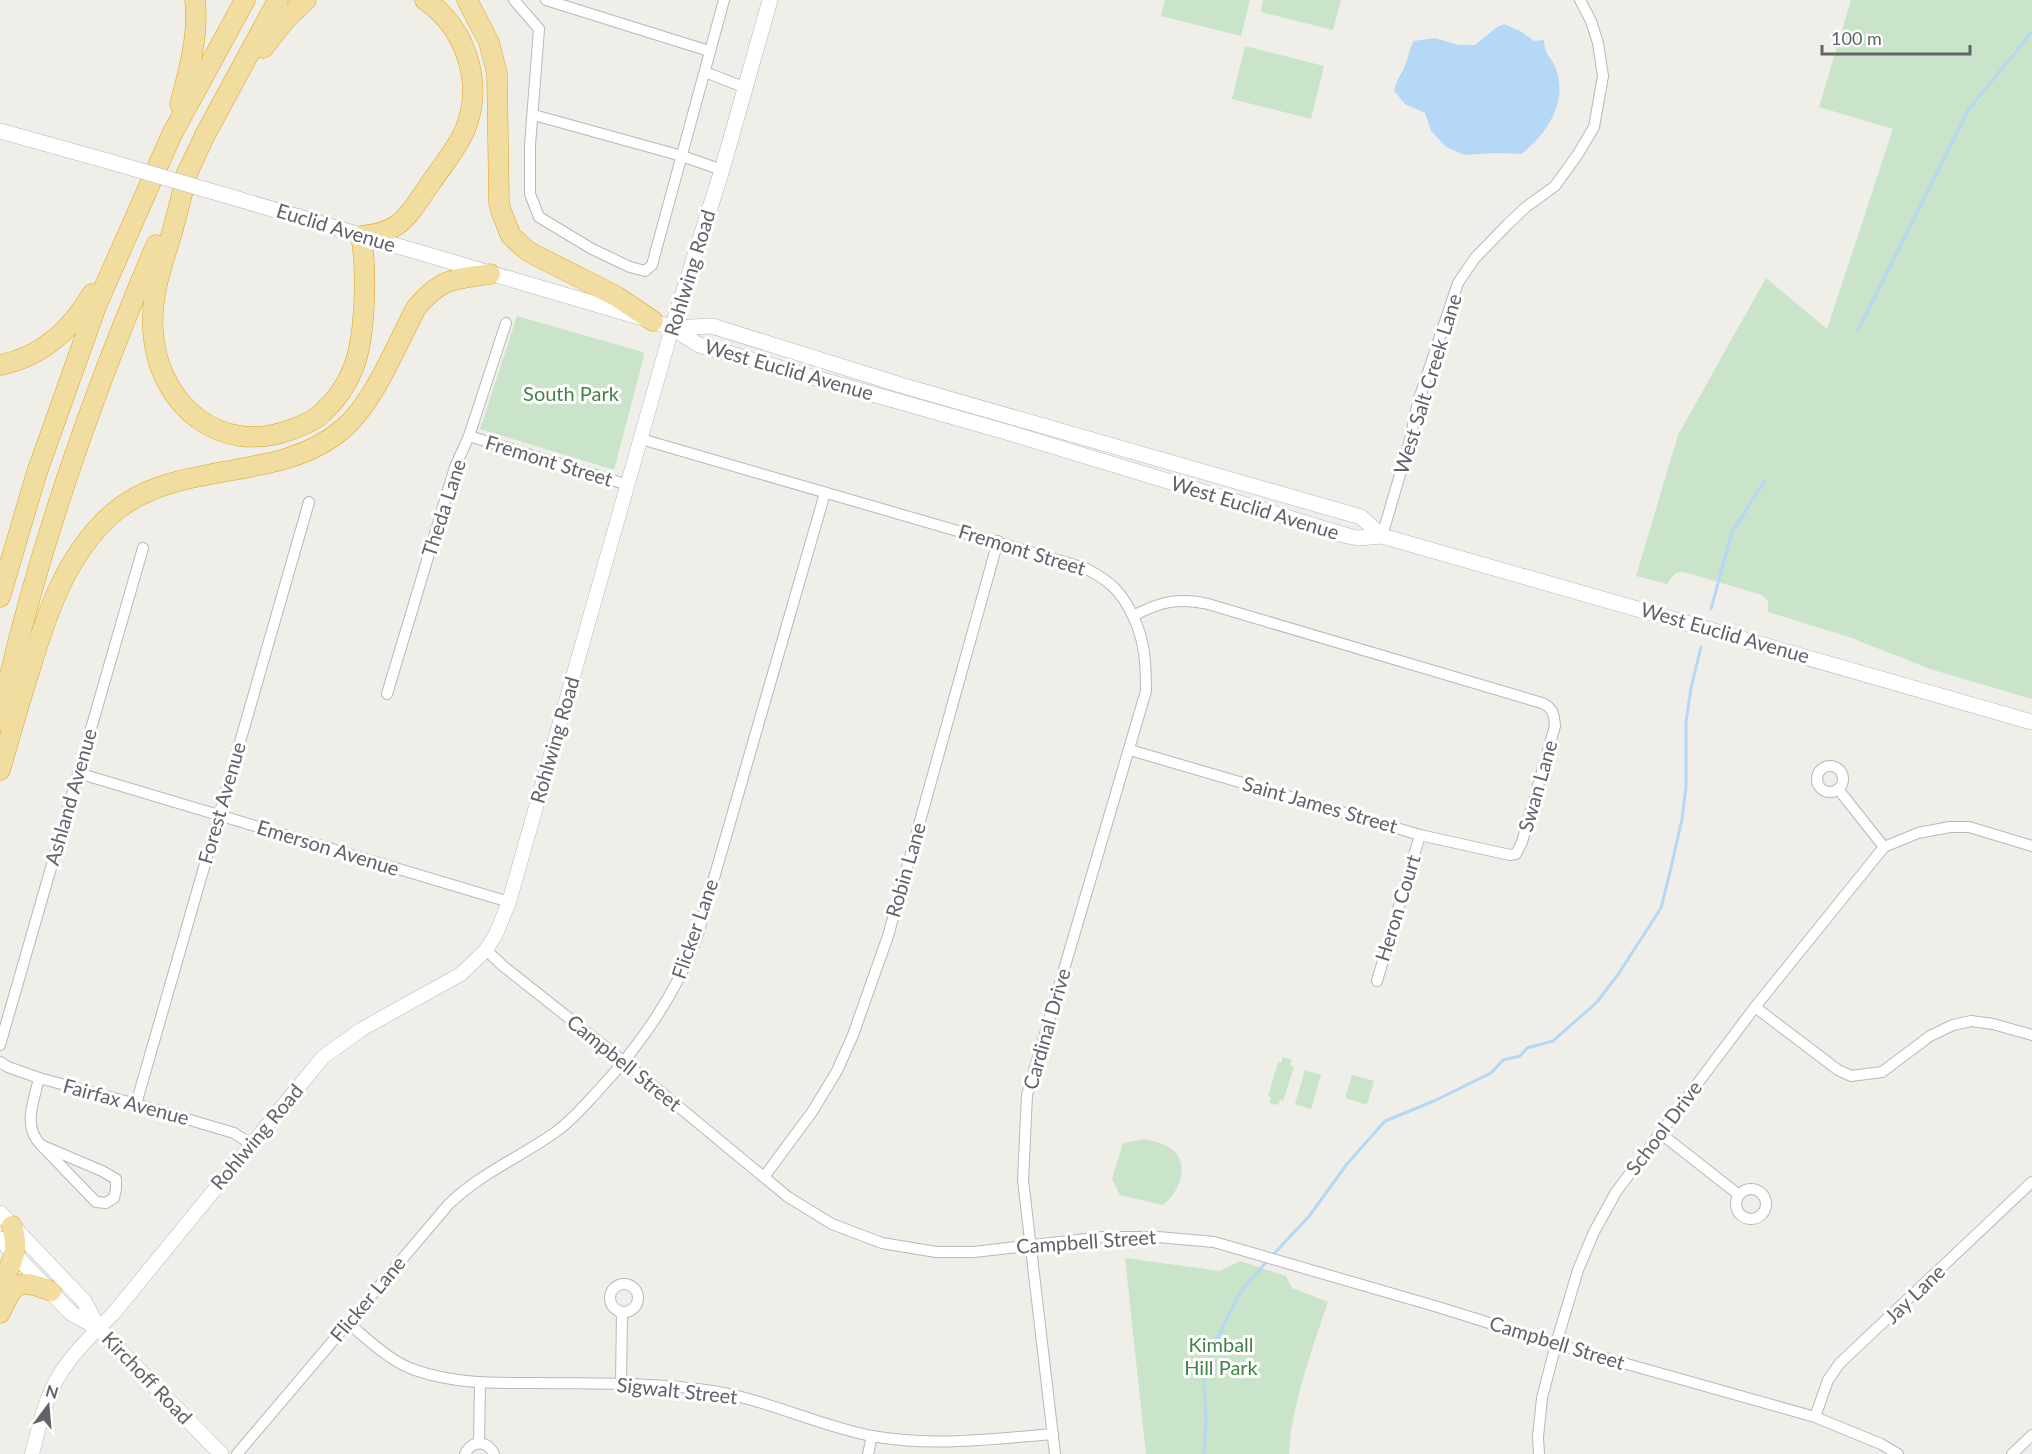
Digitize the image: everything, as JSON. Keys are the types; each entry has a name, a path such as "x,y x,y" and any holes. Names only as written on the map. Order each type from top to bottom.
{"highway":[{"path":"172,134 188,76 193,47 196,23 195,0"},
{"path":"0,597 37,472 97,304 172,134 245,0"},
{"path":"0,720 11,666 66,477 129,309 205,135 279,0"},
{"path":"205,135 239,90 259,54 286,19 306,0"},
{"path":"188,171 156,285 153,304 154,339 162,374 180,403 202,421 230,434 258,436 278,434 294,429 322,414 338,396 353,371 358,354 365,275 365,255 361,236 377,235 391,230 404,220 456,147 469,117 473,90 463,45 451,24 425,0"},
{"path":"467,0 489,42 495,63 498,85 499,202 511,236 529,252 616,296 652,321"},
{"path":"0,366 31,357 66,329 84,308 124,240"},
{"path":"0,770 46,615 69,568 102,524 113,513 156,489 186,478 282,459 318,446 344,428 366,402 416,308 425,297 438,285 452,280 490,274"},
{"path":"0,1290 15,1253 16,1240 4,1226"},
{"path":"0,1312 10,1291 16,1285 28,1283 51,1291"}],"main road":[{"name":"Rohlwing Road","path":"672,328 722,170 771,0"},
{"name":"Euclid Avenue","path":"0,131 672,328"},
{"name":"West Euclid Avenue","path":"672,328 712,326 904,386 1361,517 1382,536"},
{"name":"West Euclid Avenue","path":"672,328 699,345 1016,435 1348,536 1358,538 1382,536 2032,722"},
{"name":"Kirchoff Road","path":"4,1226 84,1301 98,1328"},
{"name":"Kirchoff Road","path":"15,1253 71,1313 98,1328 221,1454"}],"street":[{"path":"514,0 539,29 530,145 530,194 539,217 592,249 630,267 645,271 652,265 724,0"},
{"path":"546,0 709,51"},
{"name":"West Salt Creek Lane","path":"1382,536 1409,444 1418,402 1458,283 1475,258 1508,224 1526,207 1555,186 1594,128 1603,76 1598,43 1591,21 1580,0"},
{"path":"705,72 746,88"},
{"path":"534,115 682,156 722,170"},
{"name":"Theda Lane","path":"387,694 455,467 469,436 506,323"},
{"name":"Rohlwing Road","path":"32,1454 43,1411 59,1374 113,1314 323,1058 362,1029 461,974 486,950 496,934 509,902 672,328"},
{"name":"Fremont Street","path":"469,436 628,485"},
{"name":"Fremont Street","path":"641,438 1085,568 1105,578 1122,596 1133,616"},
{"name":"Flicker Lane","path":"237,1454 448,1205 462,1191 559,1130 589,1101 623,1061 670,998 697,938 825,493"},
{"name":"Forest Avenue","path":"136,1104 309,502"},
{"name":"Robin Lane","path":"764,1177 812,1112 837,1071 853,1035 888,936 998,541"},
{"name":"Ashland Avenue","path":"0,1045 143,548"},
{"name":"Swan Lane","path":"1133,616 1164,602 1197,601 1549,706 1553,712 1555,726 1522,842 1516,854 1510,855"},
{"name":"Cardinal Drive","path":"1055,1454 1023,1180 1027,1095 1146,691 1146,654 1133,616"},
{"name":"Saint James Street","path":"1130,750 1420,835 1510,855"},
{"name":"Emerson Avenue","path":"78,773 509,902"},
{"path":"1839,789 1884,847 1918,833 1950,827 1969,827 2032,846"},
{"name":"Heron Court","path":"1377,981 1420,835"},
{"name":"School Drive","path":"1539,1454 1538,1437 1542,1398 1556,1344 1578,1270 1594,1232 1616,1192 1755,1007 1884,847"},
{"name":"Campbell Street","path":"486,950 788,1197 832,1224 882,1243 936,1252 974,1252 1103,1237 1158,1237 1214,1242 1556,1344 1815,1417 1881,1444 1898,1454"},
{"path":"1755,1007 1832,1066 1851,1076 1882,1072 1930,1036 1953,1025 1971,1022 1993,1024 2032,1035"},
{"name":"Fairfax Avenue","path":"0,1062 39,1078 234,1133 251,1144"},
{"path":"39,1078 30,1122 33,1138 96,1202 106,1203 114,1198 116,1179 40,1145"},
{"path":"1660,1133 1740,1195"},
{"name":"Jay Lane","path":"1815,1417 1828,1380 1840,1363 2032,1182"},
{"path":"621,1384 622,1312"},
{"name":"Sigwalt Street","path":"348,1323 393,1360 414,1370 450,1379 480,1383 621,1384 721,1392 872,1436 934,1442 1053,1434"},
{"path":"479,1443 480,1383"},
{"path":"2012,1454 2032,1435"},
{"path":"868,1454 872,1436"},
{"path":"465,1454 472,1445 479,1443 485,1444 494,1454"}],"green space":[{"path":"1165,0 1250,0 1241,36 1161,16"},
{"path":"1263,0 1341,0 1333,30 1261,12"},
{"path":"1851,0 2032,0 2032,699 1930,669 1849,637 1768,612 1768,601 1762,595 1684,572 1676,574 1667,584 1636,576 1678,435 1766,278 1827,329 1893,129 1819,107"},
{"path":"1245,46 1324,66 1311,119 1232,99"},
{"name":"South Park","path":"517,316 643,352 644,356 614,470 480,429"},
{"path":"1283,1057 1292,1060 1290,1066 1294,1067 1283,1101 1280,1100 1278,1105 1269,1103 1271,1097 1268,1096 1278,1062 1281,1063"},
{"path":"1305,1070 1321,1075 1311,1109 1295,1104"},
{"path":"1352,1075 1374,1081 1367,1105 1345,1098"},
{"path":"1145,1139 1167,1146 1175,1152 1181,1162 1181,1176 1176,1190 1162,1205 1120,1195 1112,1179 1123,1143"},
{"name":"Kimball Hill Park","path":"1125,1258 1220,1271 1240,1261 1286,1276 1292,1288 1328,1302 1298,1397 1289,1454 1146,1454"}],"water":[{"path":"1504,24 1534,41 1544,40 1545,49 1556,69 1559,82 1557,105 1540,137 1522,154 1465,155 1446,147 1431,131 1425,113 1405,104 1394,91 1395,87 1414,41 1435,38 1458,45 1475,45"}],"waterway":[{"path":"1858,330 1969,109 2032,32"},
{"path":"1711,609 1732,532 1764,482"},
{"path":"1273,1255 1310,1215 1347,1164 1385,1121 1434,1101 1491,1073 1503,1060 1520,1056 1527,1048 1553,1041 1597,1002 1619,973 1661,908 1682,819 1686,787 1686,722 1701,647"},
{"path":"1204,1454 1206,1420 1204,1383 1210,1352 1241,1291 1268,1260"}]}
